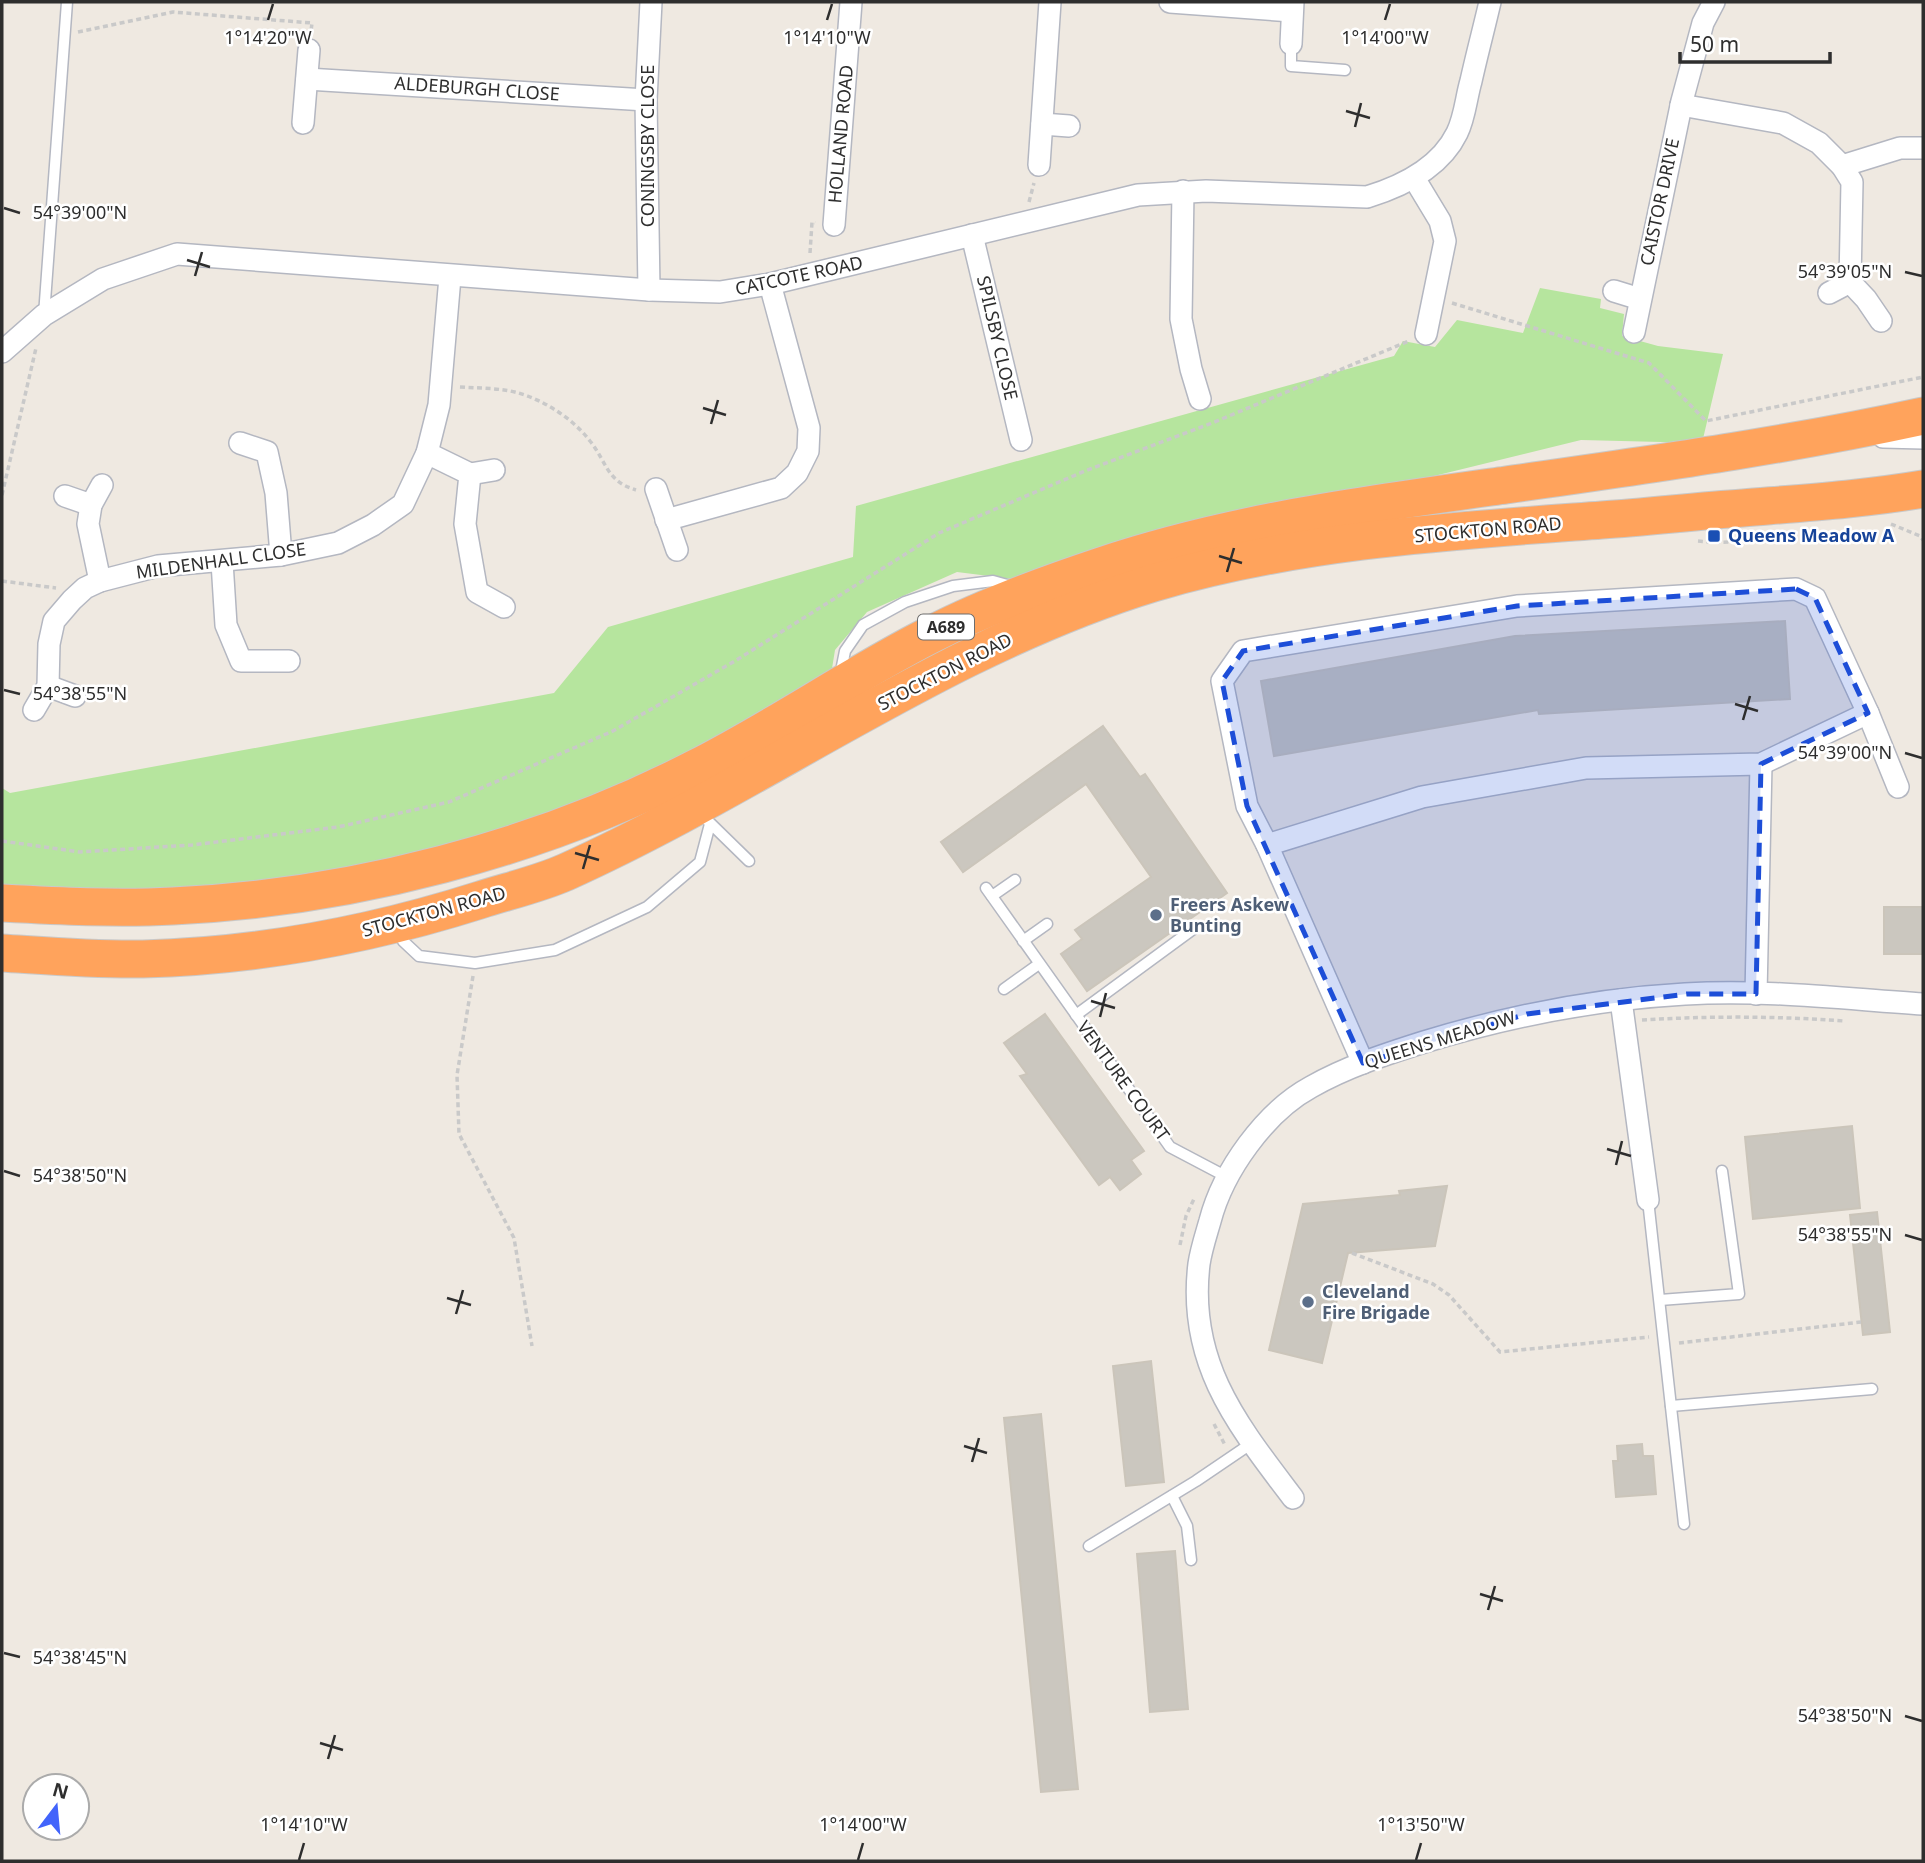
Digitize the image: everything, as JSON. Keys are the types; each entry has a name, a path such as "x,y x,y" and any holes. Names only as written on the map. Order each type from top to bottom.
{"highway":[{"name":"STOCKTON ROAD","path":"2,902 59,906 186,905 276,896 362,882 462,859 598,814 694,769 935,632 1029,592 1104,565 1195,538 1290,517 1821,438 1923,416"},
{"name":"STOCKTON ROAD","path":"2,953 141,959 282,948 398,925 559,875 703,816 970,656 1069,612 1152,584 1229,563 1338,545 1469,530 1624,519 1885,509 1923,489"}],"street":[{"name":"CONINGSBY CLOSE","path":"649,290 646,100 651,2"},
{"name":"HOLLAND ROAD","path":"834,225 851,2"},
{"path":"1039,165 1051,2"},
{"path":"1170,2 1292,6 1291,44"},
{"name":"CATCOTE ROAD","path":"2,352 44,315 103,279 177,254 649,290 720,292 809,276 1023,221 1138,195 1183,191 1367,197 1391,190 1414,178 1444,154 1458,132 1490,2"},
{"name":"CAISTOR DRIVE","path":"1634,332 1681,105 1703,23 1714,2"},
{"path":"303,123 309,50"},
{"name":"ALDEBURGH CLOSE","path":"307,79 646,100"},
{"path":"1681,105 1783,123 1819,143 1842,166 1852,182 1850,282 1881,321"},
{"path":"1042,124 1069,126"},
{"path":"1842,166 1900,148 1923,148"},
{"path":"1414,178 1440,221 1445,241 1426,334"},
{"path":"1183,191 1181,319 1200,368 1200,399"},
{"name":"SPILSBY CLOSE","path":"972,235 1021,440"},
{"name":"MILDENHALL CLOSE","path":"34,710 48,686 49,644 54,621 79,594 100,581 158,566 281,555 338,543 403,504 427,453 439,405 450,276"},
{"path":"1829,293 1850,282"},
{"path":"666,520 781,488 797,473 808,451 809,428 770,284"},
{"path":"1614,291 1640,299"},
{"path":"1821,438 1923,438"},
{"path":"240,443 275,447 281,555"},
{"path":"427,453 470,474 494,470"},
{"path":"470,474 465,524 471,601 503,607"},
{"path":"100,581 89,524 91,505 102,485"},
{"path":"656,489 677,550"},
{"path":"65,496 91,505"},
{"path":"1885,509 1916,506 1923,512"},
{"path":"222,562 226,625 241,661 289,662"},
{"path":"1363,1063 1267,845 1247,806 1222,681 1242,651 1517,606 1796,589 1815,598 1868,713 1898,787"},
{"path":"48,686 75,696"},
{"path":"1267,845 1422,797 1586,768 1761,764 1868,713"},
{"path":"1756,994 1761,764"},
{"path":"2,971 16,971 68,957"},
{"name":"QUEENS MEADOW","path":"1293,1498 1223,1398 1205,1358 1198,1307 1199,1261 1213,1209 1217,1172 1269,1120 1309,1088 1363,1063 1466,1029 1527,1014 1621,1000 1687,994 1756,994 1923,1004"},
{"path":"1621,1000 1648,1200"}],"lane":[{"path":"44,315 67,2"},
{"path":"1291,44 1292,66 1345,70"},
{"path":"703,816 749,861"},
{"path":"398,925 403,941 419,956 475,964 555,950 647,907 700,862 703,816"},
{"name":"VENTURE COURT","path":"1016,880 989,892 1170,1147 1217,1172"},
{"path":"1023,941 1047,923"},
{"name":"VENTURE COURT","path":"1076,1016 1196,927"},
{"path":"1003,989 1039,964"},
{"path":"1660,1300 1739,1294 1722,1171"},
{"path":"1648,1200 1684,1524"},
{"path":"1671,1406 1872,1389"},
{"path":"1089,1546 1252,1443"},
{"path":"1171,1496 1187,1526 1191,1560"}],"path":[{"path":"64,35 173,12 312,23 309,50"},
{"path":"1023,221 1039,165"},
{"path":"809,276 812,222 834,225"},
{"path":"1433,298 1648,363 1706,421 1923,377"},
{"path":"2,495 44,315"},
{"path":"2,841 80,852 192,845 338,827 449,802 613,731 735,661 939,533 1085,471 1212,423 1426,334"},
{"path":"441,386 506,390 539,401 574,423 592,443 604,467 614,479 636,490 656,489"},
{"path":"1885,509 1922,536"},
{"path":"1690,541 1778,538 1804,531"},
{"path":"2,581 79,594"},
{"path":"1189,905 1192,909 1197,905 1194,899"},
{"path":"475,964 457,1075 459,1133 514,1238 531,1346"},
{"path":"1625,1021 1686,1017 1856,1021"},
{"path":"1179,1252 1186,1216 1217,1172"},
{"path":"1352,1253 1433,1284 1449,1295 1500,1352 1649,1337 1649,1347 1861,1322"},
{"path":"1213,1422 1232,1457"}],"highlighted area":[{"path":"1796,589 1815,598 1868,713 1761,764 1756,994 1687,994 1527,1014 1363,1063 1247,806 1222,681 1243,651 1517,606"}],"green space":[{"path":"1540,288 1601,299 1600,308 1624,314 1622,336 1658,346 1723,354 1702,443 1581,440 1013,579 957,572 867,612 835,650 830,681 652,774 508,834 362,871 132,895 2,889 2,788 10,793 554,693 608,627 853,557 856,506 1394,356 1403,341 1435,347 1457,320 1523,333"}],"building":[{"path":"1785,621 1790,699 1539,714 1538,710 1274,756 1261,681 1515,636"},
{"path":"1103,726 1140,777 1145,774 1227,893 1087,991 1061,954 1082,939 1075,930 1151,877 1086,784 963,872 941,842"},
{"path":"1884,907 1923,907 1923,954 1884,954"},
{"path":"1045,1014 1144,1151 1131,1160 1141,1174 1120,1190 1110,1177 1099,1185 1020,1076 1027,1074 1004,1043"},
{"path":"1852,1126 1860,1208 1753,1219 1745,1137"},
{"name":"Cleveland Fire Brigade","path":"1447,1186 1435,1246 1348,1253 1322,1363 1269,1350 1303,1204 1400,1195 1399,1191"},
{"path":"1877,1212 1890,1332 1863,1335 1850,1215"},
{"path":"1151,1361 1164,1482 1126,1486 1113,1366"},
{"path":"1041,1414 1078,1789 1041,1792 1004,1418"},
{"path":"1642,1444 1643,1456 1653,1456 1656,1494 1616,1497 1613,1461 1618,1461 1617,1446"},
{"path":"1175,1551 1188,1709 1150,1712 1137,1554"}],"place":[{"name":"Queens Meadow A","path":"1714,536"},
{"name":"Freers Askew Bunting","path":"1156,915"},
{"name":"Cleveland Fire Brigade","path":"1308,1302"}]}
